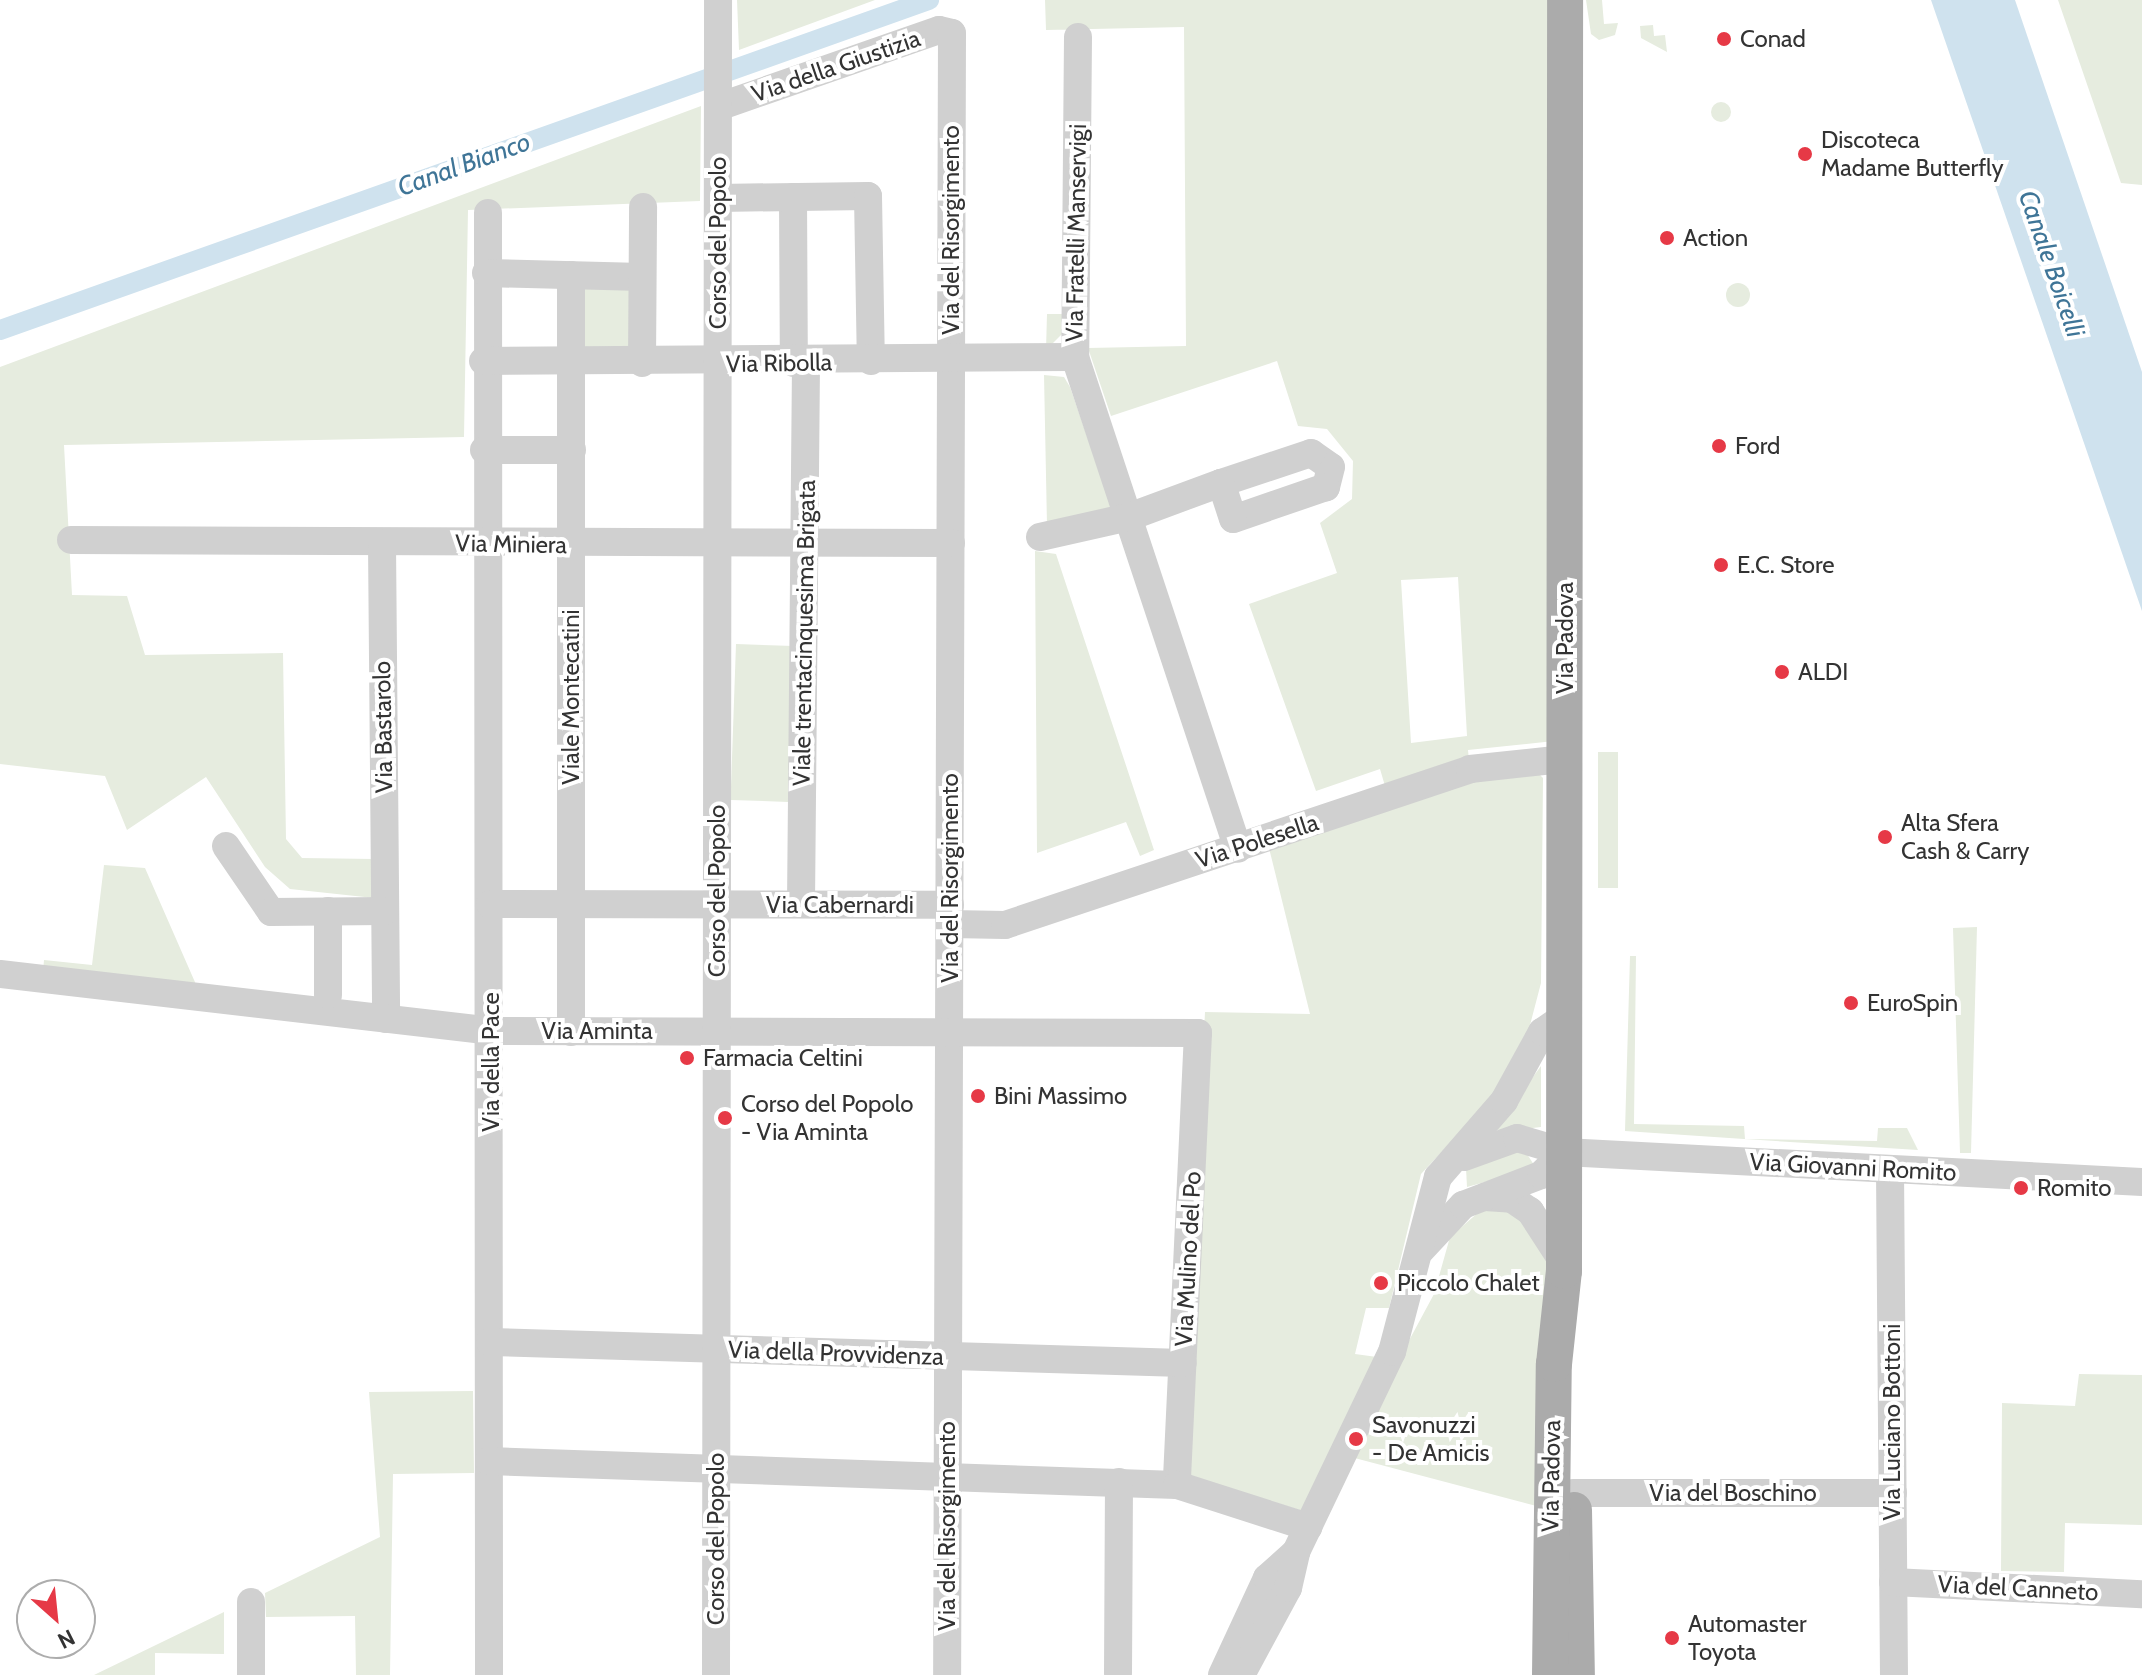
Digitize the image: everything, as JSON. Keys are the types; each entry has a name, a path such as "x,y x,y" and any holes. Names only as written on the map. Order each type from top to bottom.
{"main road":[{"name":"Via Padova","path":"1550,1675 1562,1493 1564,1270 1565,0"},
{"name":"Via Padova","path":"1562,1493 1577,1675"}],"street":[{"name":"Corso del Popolo","path":"716,1675 718,0"},
{"name":"Via della Giustizia","path":"718,104 948,28 951,81"},
{"name":"Via Fratelli Manservigi","path":"1078,37 1075,357 1238,849"},
{"name":"Via del Risorgimento","path":"947,1675 951,81"},
{"path":"718,198 868,196 871,361"},
{"name":"Viale trentacinquesima Brigata","path":"793,197 805,544 801,904"},
{"path":"642,363 643,207"},
{"name":"Via della Pace","path":"488,213 483,361 491,1031 489,1675"},
{"path":"486,273 642,277"},
{"name":"Viale Montecatini","path":"571,275 571,1032"},
{"name":"Via Ribolla","path":"483,361 718,364 1075,357"},
{"path":"484,450 572,450"},
{"path":"1040,537 1129,517 1221,483"},
{"name":"Via Miniera","path":"71,540 572,545 951,543"},
{"name":"Via Bastarolo","path":"382,543 386,1019"},
{"name":"Via Polesella","path":"950,914 1005,925 1470,769 1564,759"},
{"path":"226,846 271,912 385,911"},
{"name":"Via Cabernardi","path":"490,904 801,904 950,914"},
{"path":"328,911 328,995"},
{"name":"Via Aminta","path":"0,974 491,1031 1198,1033"},
{"path":"1241,1675 1288,1588 1302,1539 1392,1352 1433,1193 1451,1159 1504,1101 1542,1032 1566,1015"},
{"name":"Via Mulino del Po","path":"1177,1485 1198,1033"},
{"name":"Via Giovanni Romito","path":"1433,1193 1465,1156 1488,1143 1534,1139 1564,1152 2142,1182"},
{"path":"1416,1258 1441,1222 1472,1199 1531,1180 1564,1152"},
{"name":"Via Luciano Bottoni","path":"1890,1169 1894,1675"},
{"path":"1472,1199 1512,1199 1530,1211 1564,1270"},
{"name":"Via della Provvidenza","path":"490,1342 1183,1363"},
{"path":"489,1461 1177,1485 1302,1539"},
{"path":"1118,1673 1119,1482"},
{"name":"Via del Boschino","path":"1562,1493 1893,1493"},
{"path":"1222,1675 1267,1578 1302,1539"},
{"name":"Via del Canneto","path":"1893,1582 2142,1594"},
{"path":"251,1602 251,1675"}],"shaded area":[{"path":"737,0 875,0 739,50"},
{"path":"1045,0 1555,0 1554,741 1468,750 1469,760 1385,786 1380,769 1316,791 1249,604 1337,573 1320,523 1352,499 1353,461 1327,429 1298,426 1277,361 1111,416 1088,348 1186,346 1184,27 1046,30","holes":["1458,577 1467,736 1411,743 1401,580"]},
{"path":"1586,0 1602,0 1604,24 1618,23 1615,35 1599,40 1591,34"},
{"path":"2058,0 2142,0 2142,185 2121,183"},
{"path":"1653,25 1654,36 1665,35 1667,52 1641,38 1640,26"},
{"path":"1721,102 1728,105 1731,112 1728,119 1721,122 1714,119 1711,112 1714,105"},
{"path":"701,106 700,201 468,210 464,437 64,445 72,595 127,596 145,655 283,653 286,839 302,858 374,859 374,898 290,889 265,867 206,777 127,830 105,776 0,764 0,367"},
{"path":"579,282 637,282 637,351 579,351"},
{"path":"1738,283 1749,290 1750,295 1743,306 1738,307 1727,300 1726,295 1733,284"},
{"path":"1047,314 1065,314 1065,331 1046,350"},
{"path":"1044,375 1064,377 1070,387 1113,511 1047,525"},
{"path":"1035,551 1056,554 1154,850 1140,856 1126,822 1037,853"},
{"path":"736,644 794,646 789,802 731,800"},
{"path":"1598,752 1618,752 1618,888 1598,888"},
{"path":"1535,770 1543,778 1541,983 1524,1048 1506,1083 1421,1174 1389,1308 1366,1308 1355,1354 1377,1357 1306,1512 1183,1474 1205,1012 1310,1014 1268,844 1477,771"},
{"path":"104,865 145,868 198,989 43,971 44,960 92,965"},
{"path":"1977,927 1971,1153 1960,1153 1953,928"},
{"path":"1630,956 1636,956 1634,1124 1744,1126 1745,1139 1877,1141 1878,1128 1907,1128 1918,1150 1744,1139 1625,1131"},
{"path":"1541,1066 1541,1127 1499,1132 1496,1127"},
{"path":"1506,1150 1527,1154 1536,1168 1467,1187 1466,1168"},
{"path":"1511,1208 1549,1258 1544,1508 1347,1456 1434,1294 1450,1237 1480,1211"},
{"path":"2079,1374 2142,1375 2142,1525 2065,1523 2064,1572 2001,1571 2002,1403 2075,1406"},
{"path":"473,1391 474,1473 393,1474 390,1675 356,1675 355,1616 266,1617 265,1593 380,1537 369,1392"},
{"path":"224,1612 224,1654 155,1653 155,1675 94,1675"}],"water":[{"name":"Canale Boicelli","path":"1931,0 2015,0 2142,372 2142,611"}],"waterway":[{"name":"Canal Bianco","path":"0,330 929,0"}],"place":[{"name":"Conad","path":"1724,39"},
{"name":"Discoteca Madame Butterfly","path":"1805,154"},
{"name":"Action","path":"1667,238"},
{"name":"Ford","path":"1719,446"},
{"name":"E.C. Store","path":"1721,565"},
{"name":"ALDI","path":"1782,672"},
{"name":"Alta Sfera Cash & Carry","path":"1885,837"},
{"name":"EuroSpin","path":"1851,1003"},
{"name":"Farmacia Celtini","path":"687,1058"},
{"name":"Bini Massimo","path":"978,1096"},
{"name":"Corso del Popolo - Via Aminta","path":"725,1118"},
{"name":"Romito","path":"2021,1188"},
{"name":"Piccolo Chalet","path":"1381,1283"},
{"name":"Savonuzzi - De Amicis","path":"1356,1439"},
{"name":"Automaster Toyota","path":"1672,1638"}]}
